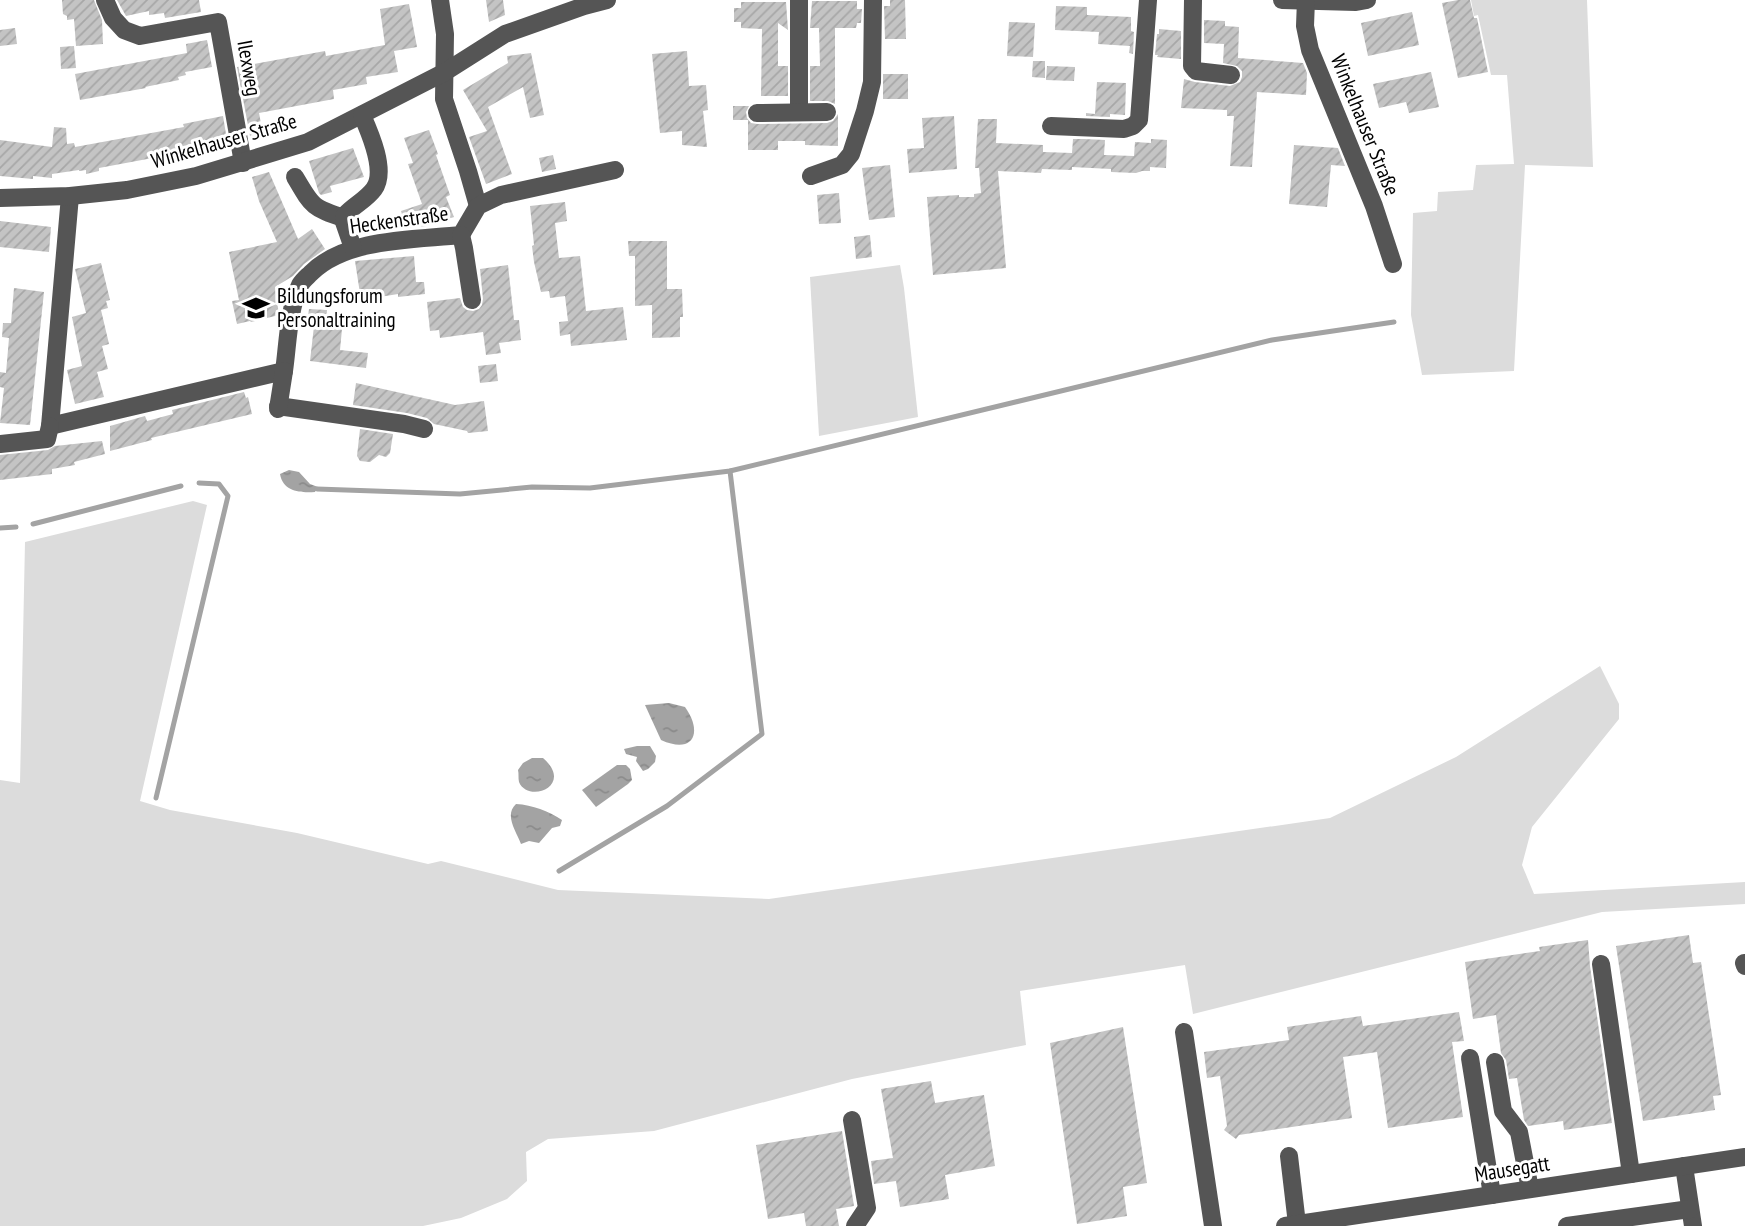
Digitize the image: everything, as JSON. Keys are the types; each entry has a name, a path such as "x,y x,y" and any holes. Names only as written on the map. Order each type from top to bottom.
{"street":[{"name":"Ilexweg","path":"105,0 113,19 124,30 140,36 218,22 243,163"},
{"path":"440,0 445,34 444,100 478,206"},
{"path":"799,0 799,112"},
{"path":"811,177 842,165 851,154 872,82 873,0"},
{"path":"1051,126 1124,129 1139,120 1148,0"},
{"path":"1194,0 1192,66 1196,71 1231,75"},
{"path":"1282,0 1367,0"},
{"name":"Winkelhauser Straße","path":"0,198 70,196 138,187 196,176 309,142 446,72 505,34 599,1"},
{"name":"Winkelhauser Straße","path":"1306,1 1305,26 1310,50 1374,206 1393,264"},
{"path":"757,113 827,111"},
{"path":"353,248 344,218 347,212 372,192 379,178 376,155 362,115"},
{"name":"Heckenstraße","path":"424,429 278,407 293,307 301,282 320,264 345,250 371,244 461,235 478,206 501,195 615,170"},
{"path":"295,177 315,207 344,218"},
{"path":"0,444 47,439 70,196"},
{"path":"461,235 472,300"},
{"path":"50,426 284,371"},
{"path":"1601,964 1631,1174"},
{"path":"1184,1032 1213,1226"},
{"path":"1471,1058 1492,1195"},
{"path":"1495,1062 1503,1111 1519,1132 1530,1189"},
{"path":"852,1120 867,1208 855,1226"},
{"path":"1289,1156 1291,1225"},
{"name":"Mausegatt","path":"1291,1225 1745,1157"},
{"path":"1567,1226 1692,1218 1684,1166"}],"shaded area":[{"path":"1471,0 1587,0 1593,167 1525,165 1514,371 1422,375 1411,315 1413,213 1437,211 1438,192 1473,190 1476,165 1514,164 1507,75 1491,75 1478,15 1474,16"},
{"path":"900,265 918,417 819,436 810,277"},
{"path":"193,501 207,505 140,801 170,810 297,833 428,864 441,861 558,890 769,899 1330,818 1456,757 1600,666 1619,704 1619,719 1532,827 1522,865 1534,894 1745,882 1745,904 1602,912 1193,1014 1185,965 1020,991 1026,1045 852,1079 654,1131 548,1139 526,1152 527,1181 507,1199 461,1218 423,1226 0,1226 0,780 20,783 25,542"}],"water":[{"path":"289,470 299,472 310,484 318,487 315,492 299,491 285,485 280,474"},
{"path":"669,703 685,707 690,716 694,732 688,743 672,744 661,740 645,705"},
{"path":"650,746 656,756 655,762 643,771 636,761 637,757 626,754 624,749"},
{"path":"532,758 543,758 552,768 552,784 546,789 531,791 519,782 518,770"},
{"path":"617,765 626,765 630,769 632,780 596,807 582,790"},
{"path":"516,804 551,814 562,820 560,826 552,828 539,843 529,841 521,844 511,818"}],"building":[{"path":"62,0 94,0 102,20 103,44 76,46 74,19 67,20 67,16 63,14"},
{"path":"117,0 199,0 201,12 165,18 164,13 149,15 149,11 126,16"},
{"path":"486,0 503,0 505,15 489,22"},
{"path":"890,0 905,0 906,39 885,39 884,6 890,6"},
{"path":"1470,0 1474,18 1477,18 1488,72 1458,78 1442,3"},
{"path":"812,1 857,1 857,9 862,9 861,23 857,23 856,28 835,28 835,104 828,101 810,101 810,66 820,66 819,28 810,28"},
{"path":"741,2 786,2 788,30 778,23 778,66 788,66 788,96 761,96 762,29 741,28 741,22 734,22 734,8 741,8"},
{"path":"409,4 417,47 394,51 398,72 366,77 367,84 333,90 334,99 259,113 263,134 250,136 237,67 325,51 326,56 385,45 380,9"},
{"path":"1056,6 1087,7 1087,15 1131,17 1131,31 1134,32 1133,54 1129,53 1130,46 1098,44 1099,32 1055,30"},
{"path":"1412,12 1419,45 1368,56 1361,23"},
{"path":"1204,20 1225,21 1225,26 1239,27 1238,58 1303,63 1307,73 1306,95 1257,92 1252,167 1230,166 1234,116 1227,116 1227,110 1181,108 1184,79 1230,86 1240,82 1242,77 1242,71 1237,66 1223,63 1224,44 1204,43"},
{"path":"1009,22 1035,23 1033,57 1007,56"},
{"path":"15,28 17,44 0,46 0,30"},
{"path":"1159,29 1181,31 1181,59 1155,55"},
{"path":"207,40 212,67 185,72 186,75 178,77 179,80 80,100 75,74 187,53 186,44"},
{"path":"74,46 76,68 61,69 60,47"},
{"path":"687,51 689,86 706,85 708,110 703,111 707,147 682,145 682,131 660,133 652,54"},
{"path":"531,53 544,115 530,118 523,87 488,107 512,174 486,184 469,137 487,131 463,90 508,63 507,56"},
{"path":"1033,61 1045,61 1045,78 1032,77"},
{"path":"1047,66 1075,67 1074,81 1046,80"},
{"path":"1431,72 1439,107 1409,113 1406,102 1379,108 1373,84"},
{"path":"883,74 908,74 908,99 883,99"},
{"path":"1097,82 1126,83 1125,115 1086,116 1086,113 1095,114"},
{"path":"733,106 749,106 747,118 751,123 757,124 827,123 833,121 838,114 838,146 805,145 805,141 778,141 778,150 748,150 748,120 733,120"},
{"path":"223,116 227,140 173,150 174,154 99,168 99,171 86,174 86,170 79,170 52,174 52,178 0,176 0,140 52,147 54,127 66,128 67,144 74,143 75,147 184,127 183,124"},
{"path":"954,116 957,169 909,173 907,149 924,148 922,118"},
{"path":"978,119 997,119 996,143 1043,145 1043,152 1072,153 1073,139 1084,139 1105,140 1104,155 1134,156 1135,142 1167,140 1166,168 1150,167 1150,171 1136,173 1072,167 1072,170 1042,169 1041,173 998,171 1006,268 933,275 927,197 974,197 974,194 981,193 979,168 975,168"},
{"path":"429,130 450,195 446,197 454,217 426,226 406,228 401,211 422,204 408,164 413,163 404,138"},
{"path":"1294,145 1338,148 1345,166 1331,165 1327,207 1289,204"},
{"path":"353,148 364,177 330,186 332,192 321,195 309,161"},
{"path":"553,155 556,169 542,172 539,158"},
{"path":"890,165 895,217 869,220 862,168"},
{"path":"269,172 298,239 312,229 325,249 293,276 275,287 279,315 237,324 232,301 239,300 229,252 277,242 252,177"},
{"path":"839,193 841,223 819,224 817,195"},
{"path":"565,202 567,221 555,223 559,258 580,256 586,311 623,307 627,340 571,346 570,334 560,336 559,322 568,321 565,296 550,298 549,291 541,292 534,262 530,206"},
{"path":"0,221 51,227 49,252 0,247"},
{"path":"870,235 872,257 856,259 854,237"},
{"path":"628,241 667,241 667,289 682,289 683,317 680,317 680,337 652,338 652,305 635,306 635,256 629,256"},
{"path":"414,256 416,282 424,282 425,294 398,297 398,294 361,300 355,261"},
{"path":"101,263 110,300 106,301 108,308 101,310 109,344 102,346 108,369 97,372 104,397 75,404 67,370 82,366 72,317 86,313 75,269"},
{"path":"508,265 514,320 519,320 521,340 499,343 501,353 486,355 483,332 440,338 439,330 430,331 427,302 460,298 467,310 479,309 483,299 480,269"},
{"path":"14,288 44,292 30,425 0,423 4,388 0,387 0,372 6,373 9,338 2,337 3,323 11,323"},
{"path":"309,309 327,310 325,327 342,329 340,350 368,353 366,368 310,361 314,326 307,325"},
{"path":"496,364 498,381 480,383 478,366"},
{"path":"356,383 455,405 484,401 488,431 468,433 407,413 353,405"},
{"path":"244,392 252,414 151,438 152,440 110,451 110,426 145,416 147,421 173,414 172,410"},
{"path":"360,429 393,434 390,453 386,457 379,455 370,462 360,461 357,456"},
{"path":"102,441 105,454 74,462 75,465 52,469 52,474 0,480 0,455"},
{"path":"1689,935 1693,963 1701,962 1721,1095 1713,1096 1715,1110 1643,1121 1616,946"},
{"path":"1588,940 1612,1123 1564,1130 1563,1121 1528,1126 1524,1120 1517,1078 1509,1079 1506,1060 1501,1053 1496,1015 1473,1019 1465,962 1540,951 1539,947"},
{"path":"1459,1012 1464,1041 1452,1042 1463,1117 1388,1128 1377,1052 1343,1057 1352,1118 1239,1135 1236,1139 1224,1130 1227,1126 1220,1076 1207,1078 1204,1052 1289,1040 1287,1027 1361,1016 1363,1026"},
{"path":"1123,1027 1147,1183 1123,1187 1127,1216 1077,1224 1050,1043"},
{"path":"931,1081 935,1103 984,1095 995,1166 945,1175 949,1199 900,1207 896,1181 874,1184 871,1161 893,1158 881,1089"},
{"path":"842,1131 854,1206 836,1209 839,1226 806,1226 804,1213 768,1219 756,1145"}],"waterway":[{"path":"317,489 460,494 532,487 590,488 730,471 1272,340 1394,322"},
{"path":"559,871 667,806 762,734 730,471"},
{"path":"156,798 228,496 219,484 199,483"},
{"path":"33,524 181,486"},
{"path":"0,528 16,527"}],"place":[{"name":"Bildungsforum Personaltraining","path":"256,308"}]}
